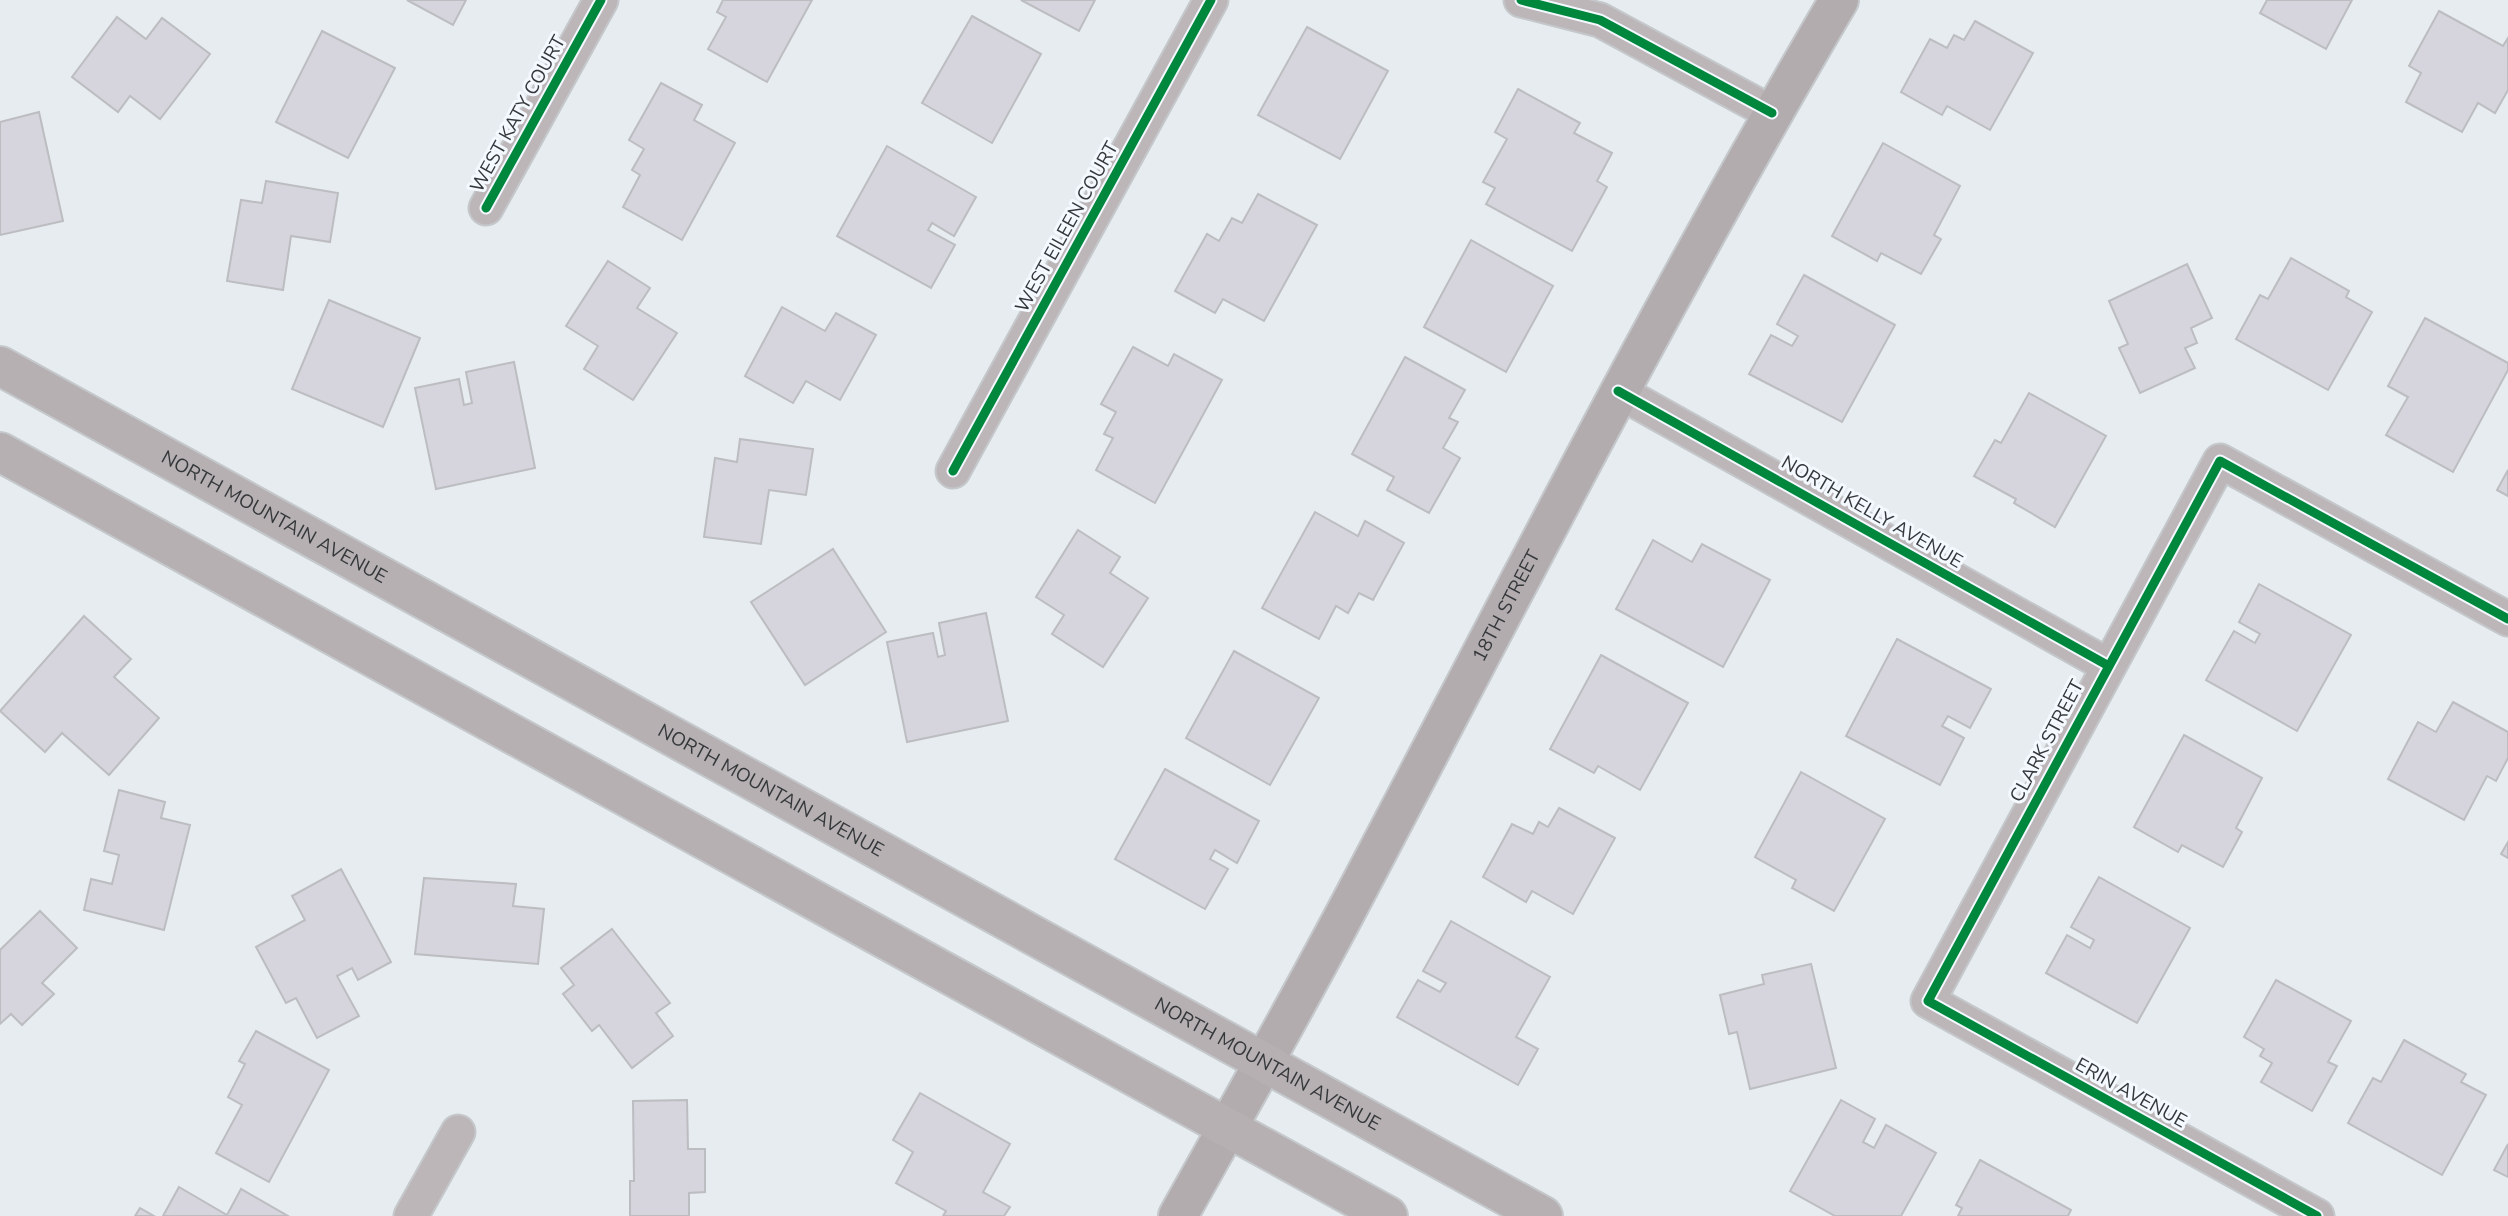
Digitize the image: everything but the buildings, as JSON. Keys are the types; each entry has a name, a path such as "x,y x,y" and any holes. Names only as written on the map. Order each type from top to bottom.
{"main road":[{"name":"18TH STREET","path":"1178,1216 1265,1061 1618,391 1772,113 1839,0"},
{"name":"NORTH MOUNTAIN AVENUE","path":"0,366 1543,1216"},
{"path":"0,452 1388,1216"}],"street":[{"name":"WEST KATY COURT","path":"486,208 601,0"},
{"name":"WEST EILEEN COURT","path":"953,471 1211,0"},
{"path":"1521,0 1600,20 1772,113"},
{"name":"NORTH KELLY AVENUE","path":"1618,391 2107,665"},
{"name":"CLARK STREET","path":"1928,1001 2107,665 2220,461 2508,619"},
{"name":"ERIN AVENUE","path":"1928,1001 2317,1216"},
{"path":"411,1216 458,1132"}],"cycle path":[{"path":"486,208 601,0"},
{"path":"953,471 1211,0"},
{"path":"1521,0 1600,20 1772,113"},
{"path":"1618,391 2107,665"},
{"path":"2317,1216 1928,1001 2220,461 2508,619"}]}
